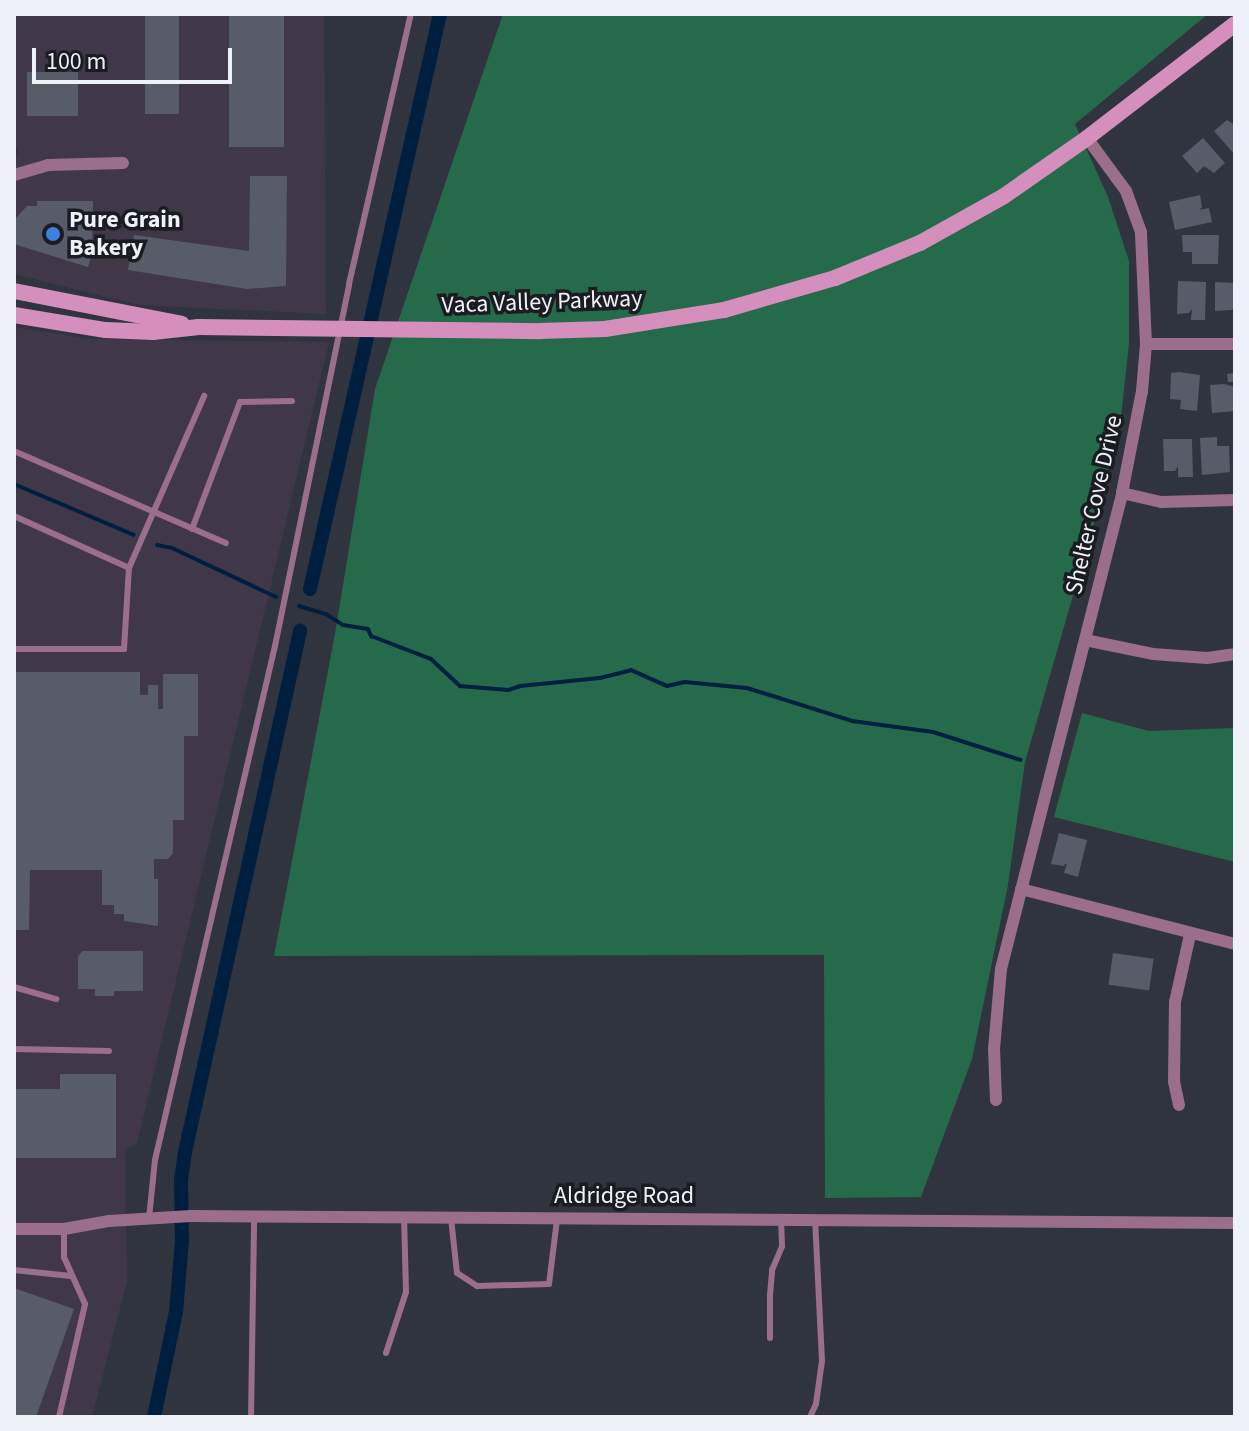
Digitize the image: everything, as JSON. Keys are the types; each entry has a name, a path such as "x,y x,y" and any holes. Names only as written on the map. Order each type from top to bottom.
{"street":[{"name":"Vaca Valley Parkway","path":"14,315 106,330 153,332 199,327 605,329 668,321 783,295 920,243 1004,196 1087,138 1235,24"},
{"name":"Shelter Cove Drive","path":"996,1100 994,1049 997,999 1021,889 1122,493 1142,391 1146,344 1141,232 1126,191 1087,138"},
{"path":"14,175 48,165 123,163"},
{"name":"Vaca Valley Parkway","path":"14,291 199,327"},
{"path":"1146,344 1235,344"},
{"path":"1122,493 1161,502 1235,500"},
{"path":"1085,640 1153,654 1207,658 1235,654"},
{"path":"1021,889 1190,935 1235,944"},
{"path":"1179,1105 1174,1082 1175,1002 1190,935"},
{"name":"Aldridge Road","path":"14,1229 64,1229 191,1216 1235,1223"}],"lane":[{"path":"149,1218 155,1160 346,329 411,14"},
{"path":"14,649 124,649 129,568 204,396"},
{"path":"192,529 240,402 292,401"},
{"path":"14,451 226,543"},
{"path":"14,516 129,568"},
{"path":"14,987 56,999"},
{"path":"14,1049 109,1051"},
{"path":"251,1417 254,1217"},
{"path":"386,1353 406,1292 404,1217"},
{"path":"451,1218 457,1273 477,1286 549,1284 557,1218"},
{"path":"770,1338 772,1270 782,1246 781,1220"},
{"path":"810,1417 816,1404 822,1361 815,1220"},
{"path":"59,1417 85,1304 64,1257 64,1229"},
{"path":"14,1270 71,1276"}],"shaded area":[{"path":"14,14 324,14 326,314 139,305 14,274 14,156 18,153 14,140"},
{"path":"14,327 89,339 329,342 137,1143 125,1150 127,1281 92,1417 14,1417"}],"green space":[{"path":"503,14 1208,14 1075,124 1108,197 1129,261 1129,343 1119,436 1025,762 1008,885 972,1059 921,1197 825,1198 824,955 274,956 335,634 375,389"},
{"path":"1082,713 1149,731 1235,728 1235,862 1054,817"}],"building":[{"path":"145,14 179,14 179,114 145,114"},
{"path":"229,14 284,14 284,147 229,147"},
{"path":"27,72 78,72 78,116 27,116"},
{"path":"1227,120 1235,125 1235,155 1214,131"},
{"path":"1203,138 1225,163 1214,173 1204,166 1197,173 1182,156"},
{"path":"250,176 287,176 286,286 247,289 128,270 134,235 249,251"},
{"path":"1200,195 1202,207 1199,210 1209,208 1212,222 1175,230 1169,202"},
{"name":"Pure Grain Bakery","path":"37,201 93,201 92,253 88,267 14,244 15,219 27,206 37,206"},
{"path":"1182,235 1219,235 1218,264 1192,264 1192,252 1183,252"},
{"path":"1178,281 1206,282 1205,320 1191,320 1192,309 1189,313 1177,314"},
{"path":"1215,282 1235,283 1235,307 1232,310 1215,311"},
{"path":"1171,373 1200,375 1197,411 1180,409 1181,400 1170,399"},
{"path":"1235,373 1235,382 1228,382 1227,374"},
{"path":"1210,385 1235,387 1235,411 1212,413"},
{"path":"1217,437 1217,446 1229,446 1230,472 1202,475 1200,438"},
{"path":"1163,439 1192,439 1193,477 1178,477 1178,466 1175,471 1164,471"},
{"path":"14,672 140,672 140,695 148,695 148,685 158,685 158,709 163,709 163,674 198,674 198,736 184,736 184,820 173,820 173,853 168,859 154,859 154,879 158,879 158,926 124,921 124,914 114,914 114,905 102,905 102,870 30,870 29,930 14,930"},
{"path":"1059,833 1087,840 1078,877 1064,873 1067,863 1063,866 1051,864"},
{"path":"82,951 143,951 143,991 114,991 114,996 95,996 95,989 78,989 78,957"},
{"path":"1113,953 1154,959 1149,990 1109,985"},
{"path":"60,1074 116,1074 116,1158 14,1158 14,1089 60,1089"},
{"path":"14,1288 74,1309 36,1417 14,1417"}],"waterway":[{"path":"310,589 440,14"},
{"path":"14,484 134,535"},
{"path":"157,545 172,548 276,597"},
{"path":"299,606 326,614 343,625 368,629 371,636 431,659 460,686 508,690 520,686 600,678 631,670 667,686 685,682 747,688 852,721 933,732 1021,760"},
{"path":"154,1417 176,1312 182,1241 181,1180 185,1152 300,631"}],"place":[{"name":"Pure Grain Bakery","path":"53,234"}]}
